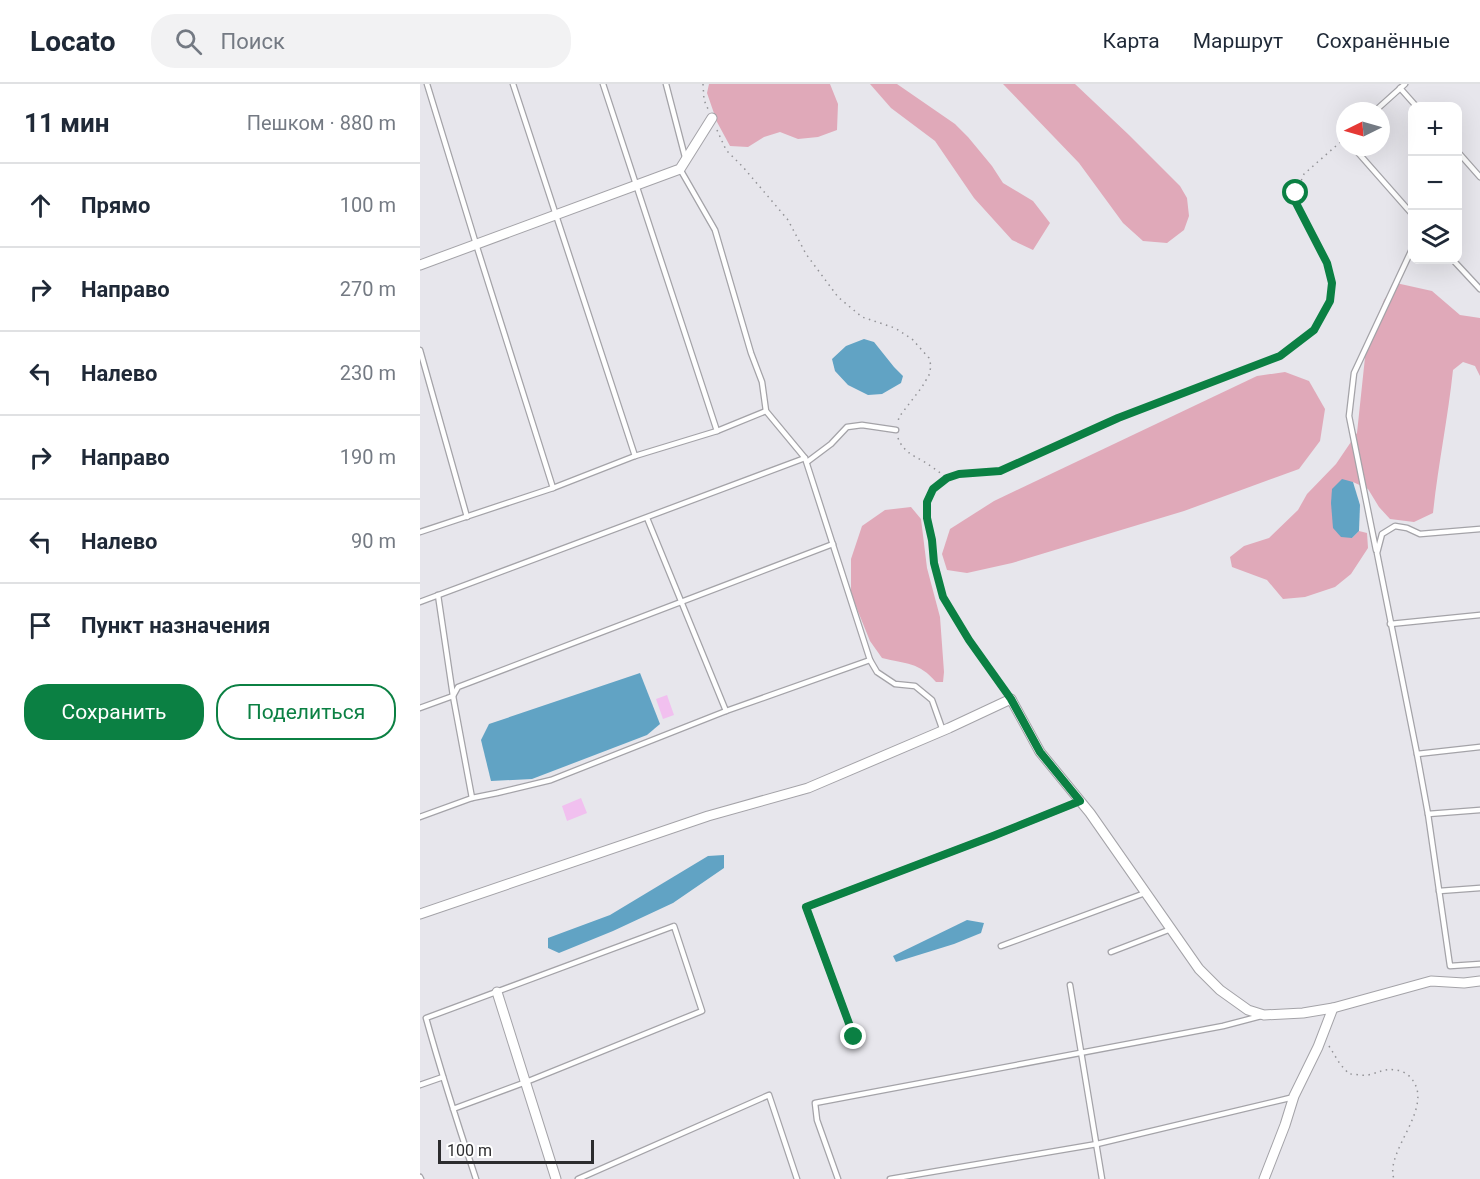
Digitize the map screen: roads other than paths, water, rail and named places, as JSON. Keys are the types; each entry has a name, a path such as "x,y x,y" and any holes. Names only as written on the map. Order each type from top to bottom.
{"street":[{"path":"420,265 680,169 712,118"},
{"path":"420,914 708,816 808,788 943,731 1011,699 1040,752 1090,813 1199,969 1220,990 1248,1010 1264,1015 1303,1013 1333,1008 1431,981 1464,983 1480,981"},
{"path":"497,992 556,1179"},
{"path":"1264,1179 1294,1097 1323,1036 1333,1008"}],"lane":[{"path":"427,84 553,488"},
{"path":"513,84 635,456"},
{"path":"603,84 717,430"},
{"path":"666,84 686,159"},
{"path":"1385,102 1405,84"},
{"path":"1400,88 1412,102"},
{"path":"1361,156 1409,210"},
{"path":"1462,156 1480,177"},
{"path":"680,169 715,230 751,353 762,382 766,411 806,460 870,660 877,672 895,684 915,686 932,700 943,731"},
{"path":"1408,260 1354,374 1349,416 1417,754 1450,966 1480,964"},
{"path":"1457,264 1480,289"},
{"path":"420,350 467,517"},
{"path":"420,532 553,488 635,456 717,430 766,411"},
{"path":"420,602 806,460 831,444 847,427 862,425 896,430"},
{"path":"647,518 726,711"},
{"path":"1377,553 1382,534 1395,526 1420,534 1480,529"},
{"path":"420,708 453,696 458,687 833,544"},
{"path":"438,595 453,696 472,798"},
{"path":"1390,624 1480,615"},
{"path":"420,817 472,798 551,780 726,711 870,660"},
{"path":"1417,754 1480,747"},
{"path":"854,1037 806,907 1080,801"},
{"path":"1428,814 1480,810"},
{"path":"1439,891 1480,888"},
{"path":"1001,946 1145,892"},
{"path":"453,1109 702,1011 674,926 426,1018 443,1077 453,1109 476,1179"},
{"path":"1111,952 1171,929"},
{"path":"1070,985 1102,1179"},
{"path":"838,1179 817,1120 815,1103 1223,1026 1264,1015"},
{"path":"420,1085 443,1077"},
{"path":"578,1179 770,1095 797,1179"},
{"path":"890,1179 1097,1144 1294,1097"}],"water":[{"path":"864,339 874,342 903,376 901,383 882,394 868,395 848,385 835,371 832,359 846,346"},
{"path":"1342,479 1353,482 1360,505 1359,531 1352,538 1341,537 1333,528 1332,489"},
{"path":"640,673 660,724 647,735 532,779 491,781 481,740 489,724"},
{"path":"724,855 724,868 673,903 559,953 548,948 548,938 610,915 708,856"},
{"path":"967,920 984,923 981,933 896,962 893,956"}]}
